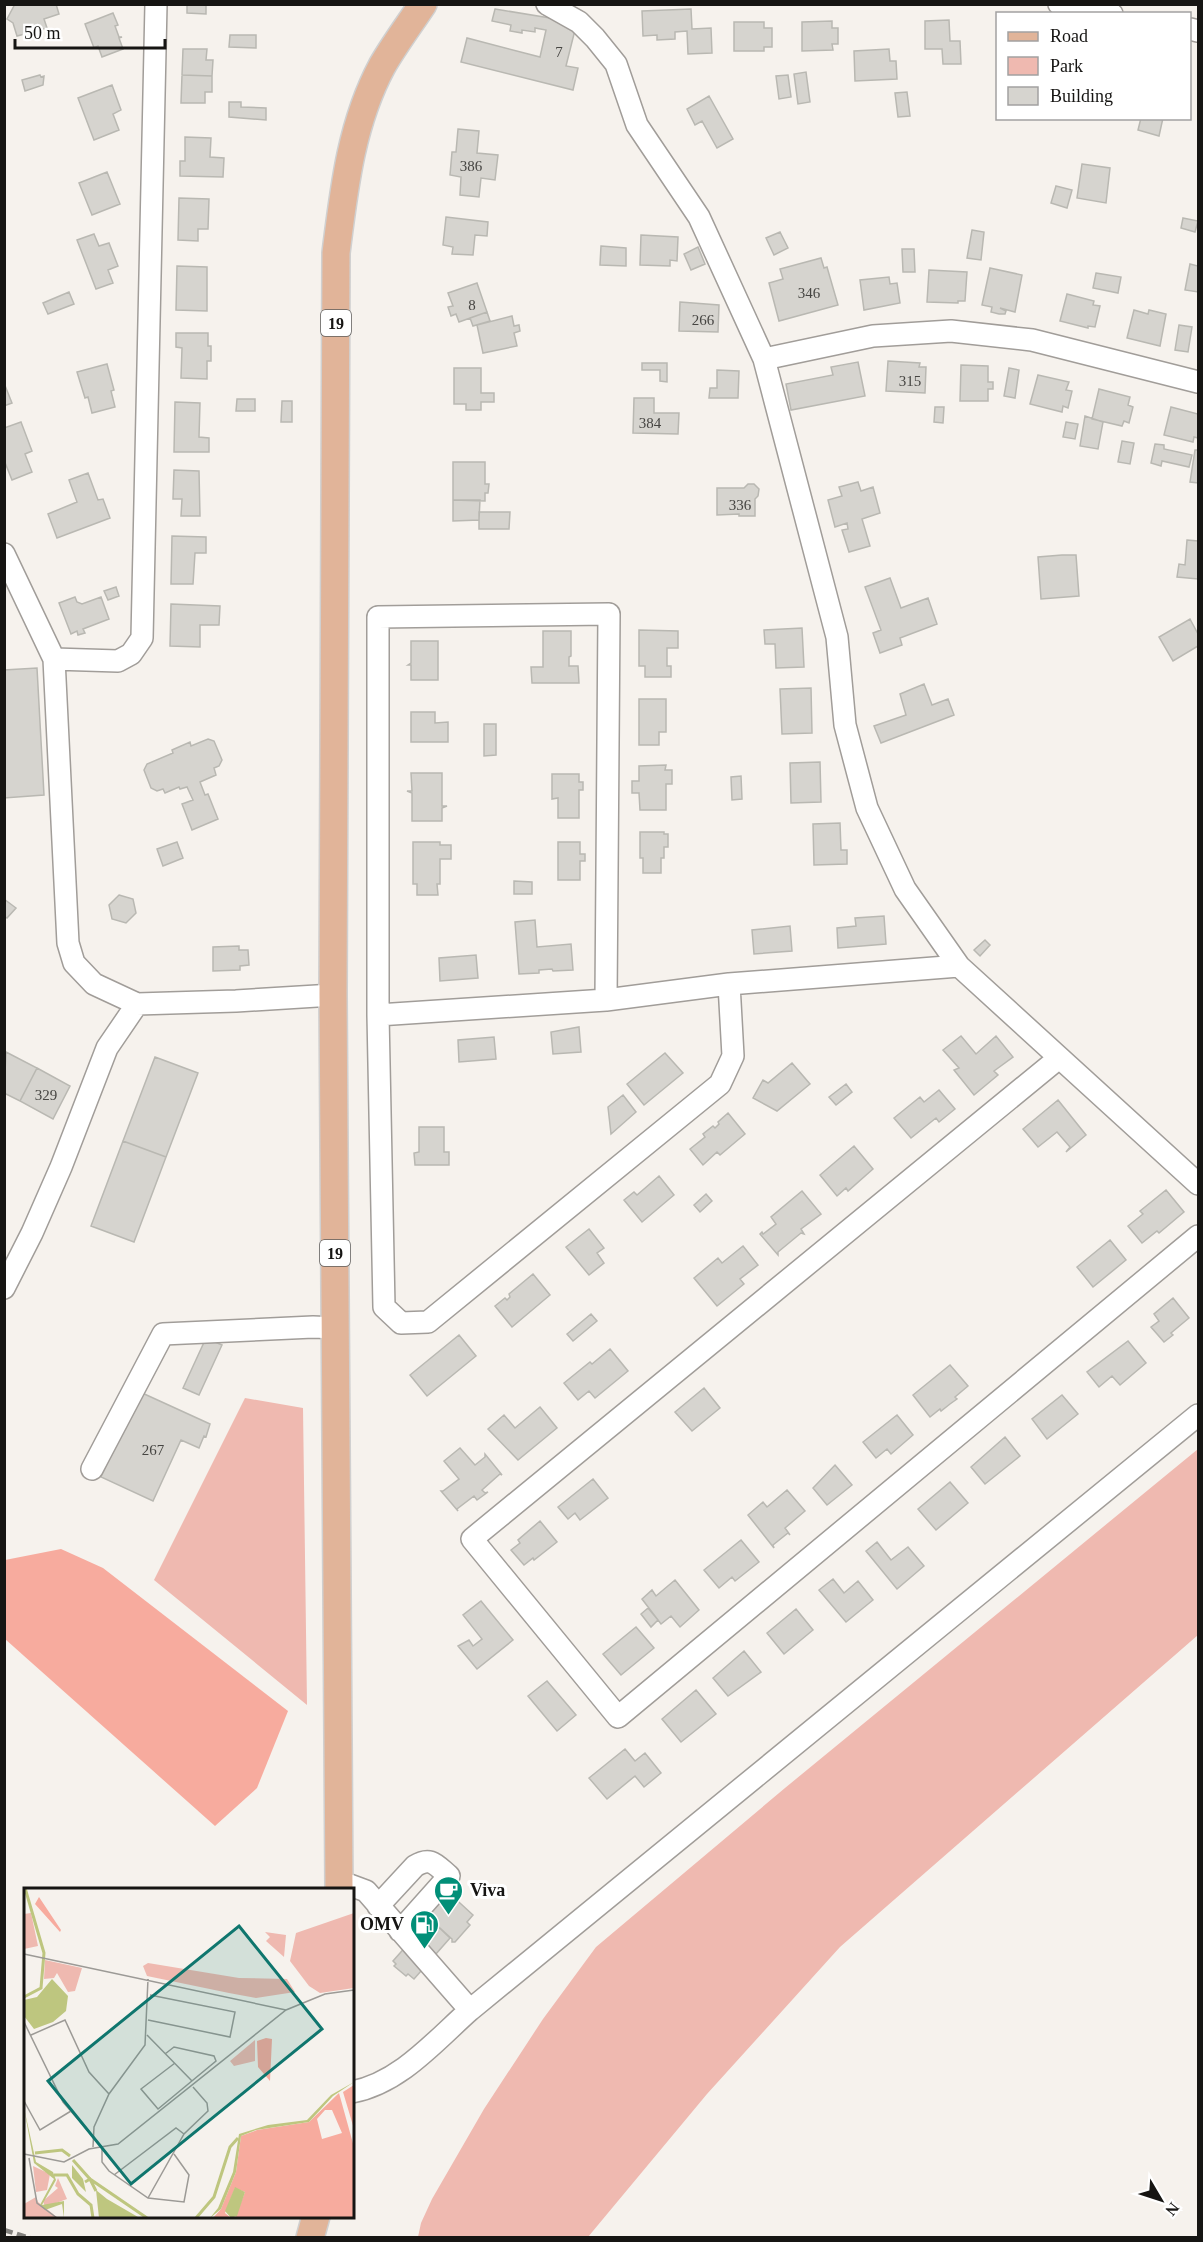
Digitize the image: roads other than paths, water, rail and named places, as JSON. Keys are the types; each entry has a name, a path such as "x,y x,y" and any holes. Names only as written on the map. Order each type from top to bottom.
{"main road":[{"name":"19","path":"339,1885 333,995 336,253 345,186 357,128 382,67 423,4"},
{"path":"310,2238 316,2218"}],"street":[{"path":"54,659 118,661 131,654 142,638 156,4"},
{"path":"547,4 579,22 616,64 637,125 699,217 764,359 837,637 845,725 867,808 905,889 959,966 1198,1184"},
{"path":"1059,4 1101,12"},
{"path":"764,359 873,336 951,331 1032,340 1198,382"},
{"path":"4,554 54,659 68,942 74,963 94,984 137,1004 333,995"},
{"path":"606,1000 609,614 378,617 378,1015 384,1307 401,1323 429,1322 720,1084 733,1056 729,984"},
{"path":"378,1015 606,1000 729,984 959,966"},
{"path":"4,1288 32,1233 61,1167 107,1048 137,1004"},
{"path":"1059,1058 472,1539 618,1717 1198,1236"},
{"path":"92,1469 163,1334 336,1328"},
{"path":"354,2091 368,2089 404,2069 470,2010 1198,1415"},
{"path":"378,1906 422,1861 435,1864 449,1876 400,1931"},
{"path":"354,1889 366,1892 470,2010"}],"railway":[{"path":"4,2230 30,2238"}],"place":[{"name":"Viva","path":"449,1916"},
{"name":"OMV","path":"425,1950"}]}
